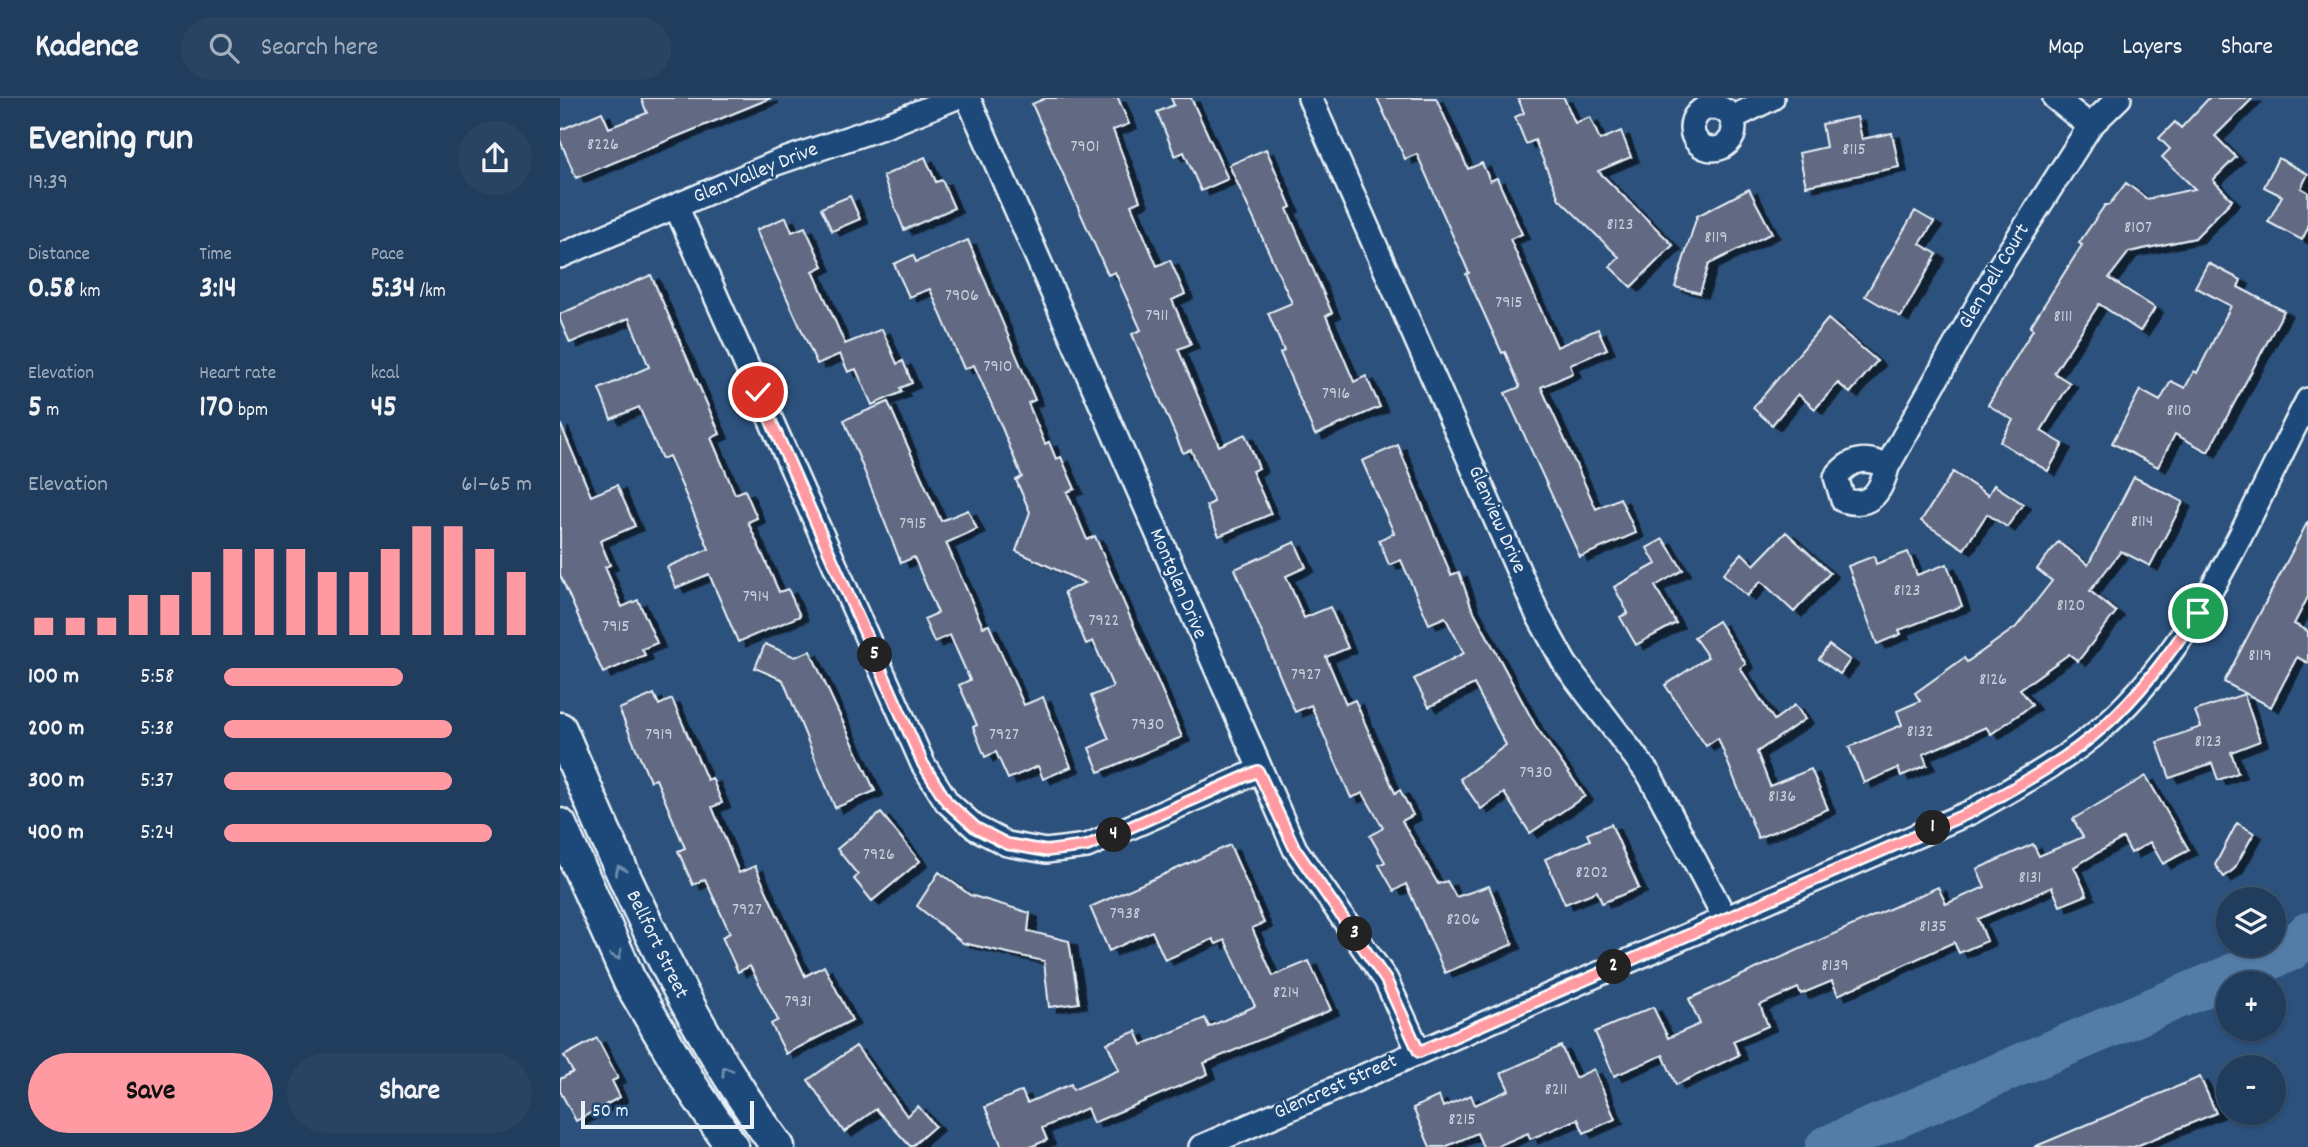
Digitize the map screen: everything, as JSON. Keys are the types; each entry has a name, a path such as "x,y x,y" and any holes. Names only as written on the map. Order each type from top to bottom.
{"main road":[{"name":"Bellfort Street","path":"560,730 661,958 699,1030 778,1147"},
{"name":"Bellfort Street","path":"560,825 630,982 692,1087 732,1147"}],"street":[{"name":"Glen Valley Drive","path":"560,256 776,163 886,126 954,98"},
{"name":"Montglen Drive","path":"968,98 1258,771 1295,849 1386,980 1419,1052"},
{"name":"Glenview Drive","path":"1310,98 1538,615 1565,664 1650,776 1726,919"},
{"path":"1732,118 1772,98"},
{"path":"2055,98 2090,126"},
{"name":"Glen Dell Court","path":"1887,467 1997,271 2090,126 2119,98"},
{"path":"676,206 923,764 947,802 976,828 1007,844 1046,851 1087,846 1258,771"},
{"name":"Glencrest Street","path":"1201,1147 1971,812 2032,777 2101,729 2153,677 2198,613 2308,400"}],"building":[{"path":"641,98 771,98 576,178 560,140 560,130 602,112 609,128 647,113"},
{"path":"1046,98 1118,98 1129,124 1113,130 1140,201 1131,205 1157,266 1170,260 1185,294 1172,300 1191,344 1178,349 1219,446 1245,434 1259,468 1252,471 1271,514 1219,536 1206,506 1214,502 1191,450 1183,453 1132,334 1141,330 1115,272 1108,275 1032,104"},
{"path":"1171,98 1191,98 1228,179 1201,191 1184,152 1175,156 1157,112 1174,105"},
{"path":"1377,98 1436,98 1468,169 1482,163 1490,181 1497,178 1522,234 1510,239 1557,347 1598,329 1607,349 1570,365 1573,373 1541,387 1596,509 1620,498 1636,533 1580,557 1505,393 1520,387 1505,352 1502,353 1466,274 1469,273 1417,154 1405,159"},
{"path":"1518,98 1564,98 1575,123 1590,117 1600,140 1621,131 1631,157 1598,171 1673,245 1631,287 1610,267 1619,257 1559,199 1535,140 1526,144 1515,117 1524,113"},
{"path":"2209,98 2253,98 2215,136 2236,157 2213,180 2232,200 2195,238 2129,252 2109,278 2155,308 2140,331 2099,304 2054,373 2070,383 2041,431 2063,444 2048,471 2000,442 2013,420 1988,405 2033,329 2030,327 2082,245 2079,243 2105,205 2109,205 2126,183 2147,199 2195,189 2162,157 2170,149 2159,138 2175,122 2181,128"},
{"path":"1857,117 1862,139 1892,133 1899,167 1806,186 1799,153 1826,147 1822,124"},
{"path":"1266,149 1291,207 1287,209 1332,313 1326,316 1354,382 1366,376 1380,407 1315,435 1280,353 1284,351 1268,313 1292,303 1229,165"},
{"path":"925,157 936,182 942,180 954,208 904,230 883,176"},
{"path":"2278,158 2308,174 2301,188 2308,192 2308,228 2302,240 2268,222 2282,196 2264,187"},
{"path":"1749,189 1772,233 1709,264 1700,293 1675,287 1697,216"},
{"path":"850,196 860,219 832,231 821,208"},
{"path":"1915,211 1934,222 1920,244 1937,254 1901,317 1865,296"},
{"path":"786,217 792,232 805,227 823,266 813,271 845,344 882,329 897,364 903,361 912,383 900,388 902,392 872,405 856,369 848,372 840,354 817,364 756,230"},
{"path":"968,240 1035,400 1028,403 1045,444 1049,442 1056,459 1061,457 1075,489 1067,492 1087,540 1095,536 1182,737 1099,772 1089,748 1109,739 1091,696 1113,687 1093,641 1086,644 1064,592 1085,583 1016,551 1030,512 1016,480 1022,477 1000,423 974,365 964,369 930,289 909,297 894,264 913,255 916,262"},
{"path":"2208,263 2241,280 2238,287 2284,311 2208,452 2175,434 2158,467 2112,443 2140,390 2160,401 2171,381 2185,388 2194,371 2197,373 2231,306 2195,287"},
{"path":"651,275 720,434 711,438 735,494 745,490 757,518 748,522 779,592 788,589 800,616 738,642 709,574 676,588 667,567 709,549 669,456 662,459 639,407 611,419 599,389 649,367 629,318 570,343 560,320 560,314"},
{"path":"1828,319 1877,361 1850,393 1838,383 1815,409 1798,394 1772,425 1753,408"},
{"path":"888,402 941,521 968,510 977,529 946,543 983,627 989,625 1024,705 1043,697 1071,767 1043,779 1038,766 1008,779 996,752 985,757 973,727 977,725 959,685 970,680 950,635 934,642 924,619 938,613 914,557 901,563 844,420"},
{"path":"560,423 591,496 617,485 635,526 600,541 610,565 605,567 622,607 638,600 657,643 642,649 645,655 603,673 560,575"},
{"path":"1398,445 1451,575 1459,572 1471,606 1535,725 1585,796 1530,833 1504,793 1481,809 1460,779 1506,745 1474,684 1429,707 1414,679 1464,653 1445,617 1429,624 1401,560 1389,565 1379,540 1394,533 1362,461"},
{"path":"1953,472 1988,495 1994,485 2023,504 2007,527 1987,514 1964,549 1921,521"},
{"path":"2134,477 2183,502 2150,566 2121,551 2090,591 2116,612 2078,661 2069,654 2020,689 2032,705 1991,734 1986,727 1923,754 1927,765 1901,776 1898,768 1864,783 1849,747 1902,725 1897,711 1920,701 1915,693 1964,658 1967,662 2016,627 2052,581 2037,569 2058,542 2088,565"},
{"path":"2308,521 2308,597 2294,624 2308,631 2308,663 2297,657 2271,707 2224,682"},
{"path":"1786,532 1830,573 1794,612 1761,581 1747,596 1723,574 1742,553 1754,565"},
{"path":"1663,539 1683,570 1655,586 1676,623 1636,645 1620,617 1628,613 1614,587 1656,564 1647,548"},
{"path":"1295,542 1306,567 1286,576 1304,618 1330,607 1348,648 1326,657 1346,704 1355,700 1395,793 1400,790 1413,815 1402,821 1438,884 1447,881 1456,897 1489,886 1513,944 1445,973 1406,884 1394,891 1379,865 1385,862 1370,836 1383,828 1363,793 1351,798 1311,705 1295,712 1235,569"},
{"path":"1908,552 1917,575 1947,564 1962,606 1899,630 1901,634 1877,644 1848,566 1874,556 1876,564"},
{"path":"1718,621 1746,664 1740,668 1774,720 1795,705 1805,719 1757,752 1770,786 1811,769 1828,809 1758,838 1718,738 1706,746 1665,685 1708,657 1694,637"},
{"path":"765,644 795,657 810,651 875,791 835,808 783,680 755,668"},
{"path":"1829,645 1850,660 1840,674 1819,659"},
{"path":"654,694 659,705 672,699 707,780 712,778 722,803 712,807 739,873 755,866 805,976 824,966 852,1020 786,1054 771,1024 778,1020 750,966 738,972 722,937 730,933 705,879 693,885 678,851 685,848 656,779 650,781 619,709"},
{"path":"2244,694 2260,741 2231,752 2238,773 2218,780 2212,763 2170,778 2157,742 2201,727 2195,711"},
{"path":"2146,776 2189,850 2163,864 2150,842 2131,853 2123,838 2074,867 2087,895 2060,906 2052,887 1978,919 1987,941 1959,953 1954,942 1838,995 1832,981 1801,994 1798,988 1760,1005 1768,1026 1733,1041 1739,1055 1676,1085 1663,1055 1614,1076 1595,1032 1653,1007 1668,1038 1700,1024 1689,999 1938,887 1946,904 1985,887 1977,869 2033,844 2039,856 2083,837 2073,819"},
{"path":"881,813 920,861 872,901 854,879 858,875 837,849"},
{"path":"2237,823 2254,833 2234,869 2224,877 2215,865"},
{"path":"1611,824 1639,888 1602,903 1597,891 1565,904 1545,859 1590,840 1587,834"},
{"path":"1230,845 1264,923 1252,928 1273,976 1309,961 1331,1010 1204,1063 1208,1074 1093,1123 1087,1108 1042,1128 1047,1140 1030,1147 1002,1147 985,1107 1022,1091 1027,1103 1071,1084 1073,1090 1119,1070 1107,1043 1136,1031 1142,1045 1205,1018 1209,1027 1255,1006 1225,940 1216,944 1213,939 1165,960 1152,931 1109,951 1090,907"},
{"path":"939,872 970,895 1030,913 1028,931 1069,941 1079,1003 1049,1007 1044,961 963,943 917,906"},
{"path":"597,1038 618,1078 612,1081 620,1097 576,1121 560,1091 560,1079 573,1072 564,1056"},
{"path":"856,1046 907,1116 918,1106 935,1126 911,1147 876,1109 844,1132 808,1080"},
{"path":"1561,1046 1575,1078 1594,1069 1615,1119 1584,1133 1578,1119 1530,1139 1528,1133 1495,1147 1483,1147 1477,1133 1445,1147 1430,1147 1413,1108 1439,1096 1443,1107 1471,1095 1475,1105 1509,1090 1501,1073"},
{"path":"2200,1077 2216,1113 2134,1147 2034,1147"}],"waterway":[{"path":"1826,1147 2291,950 2308,933"}],"route":[{"path":"758,392 923,764 947,802 976,828 1007,844 1046,851 1087,846 1258,771 1295,849 1386,980 1419,1052 1971,812 2032,777 2101,729 2153,677 2198,613"}]}
